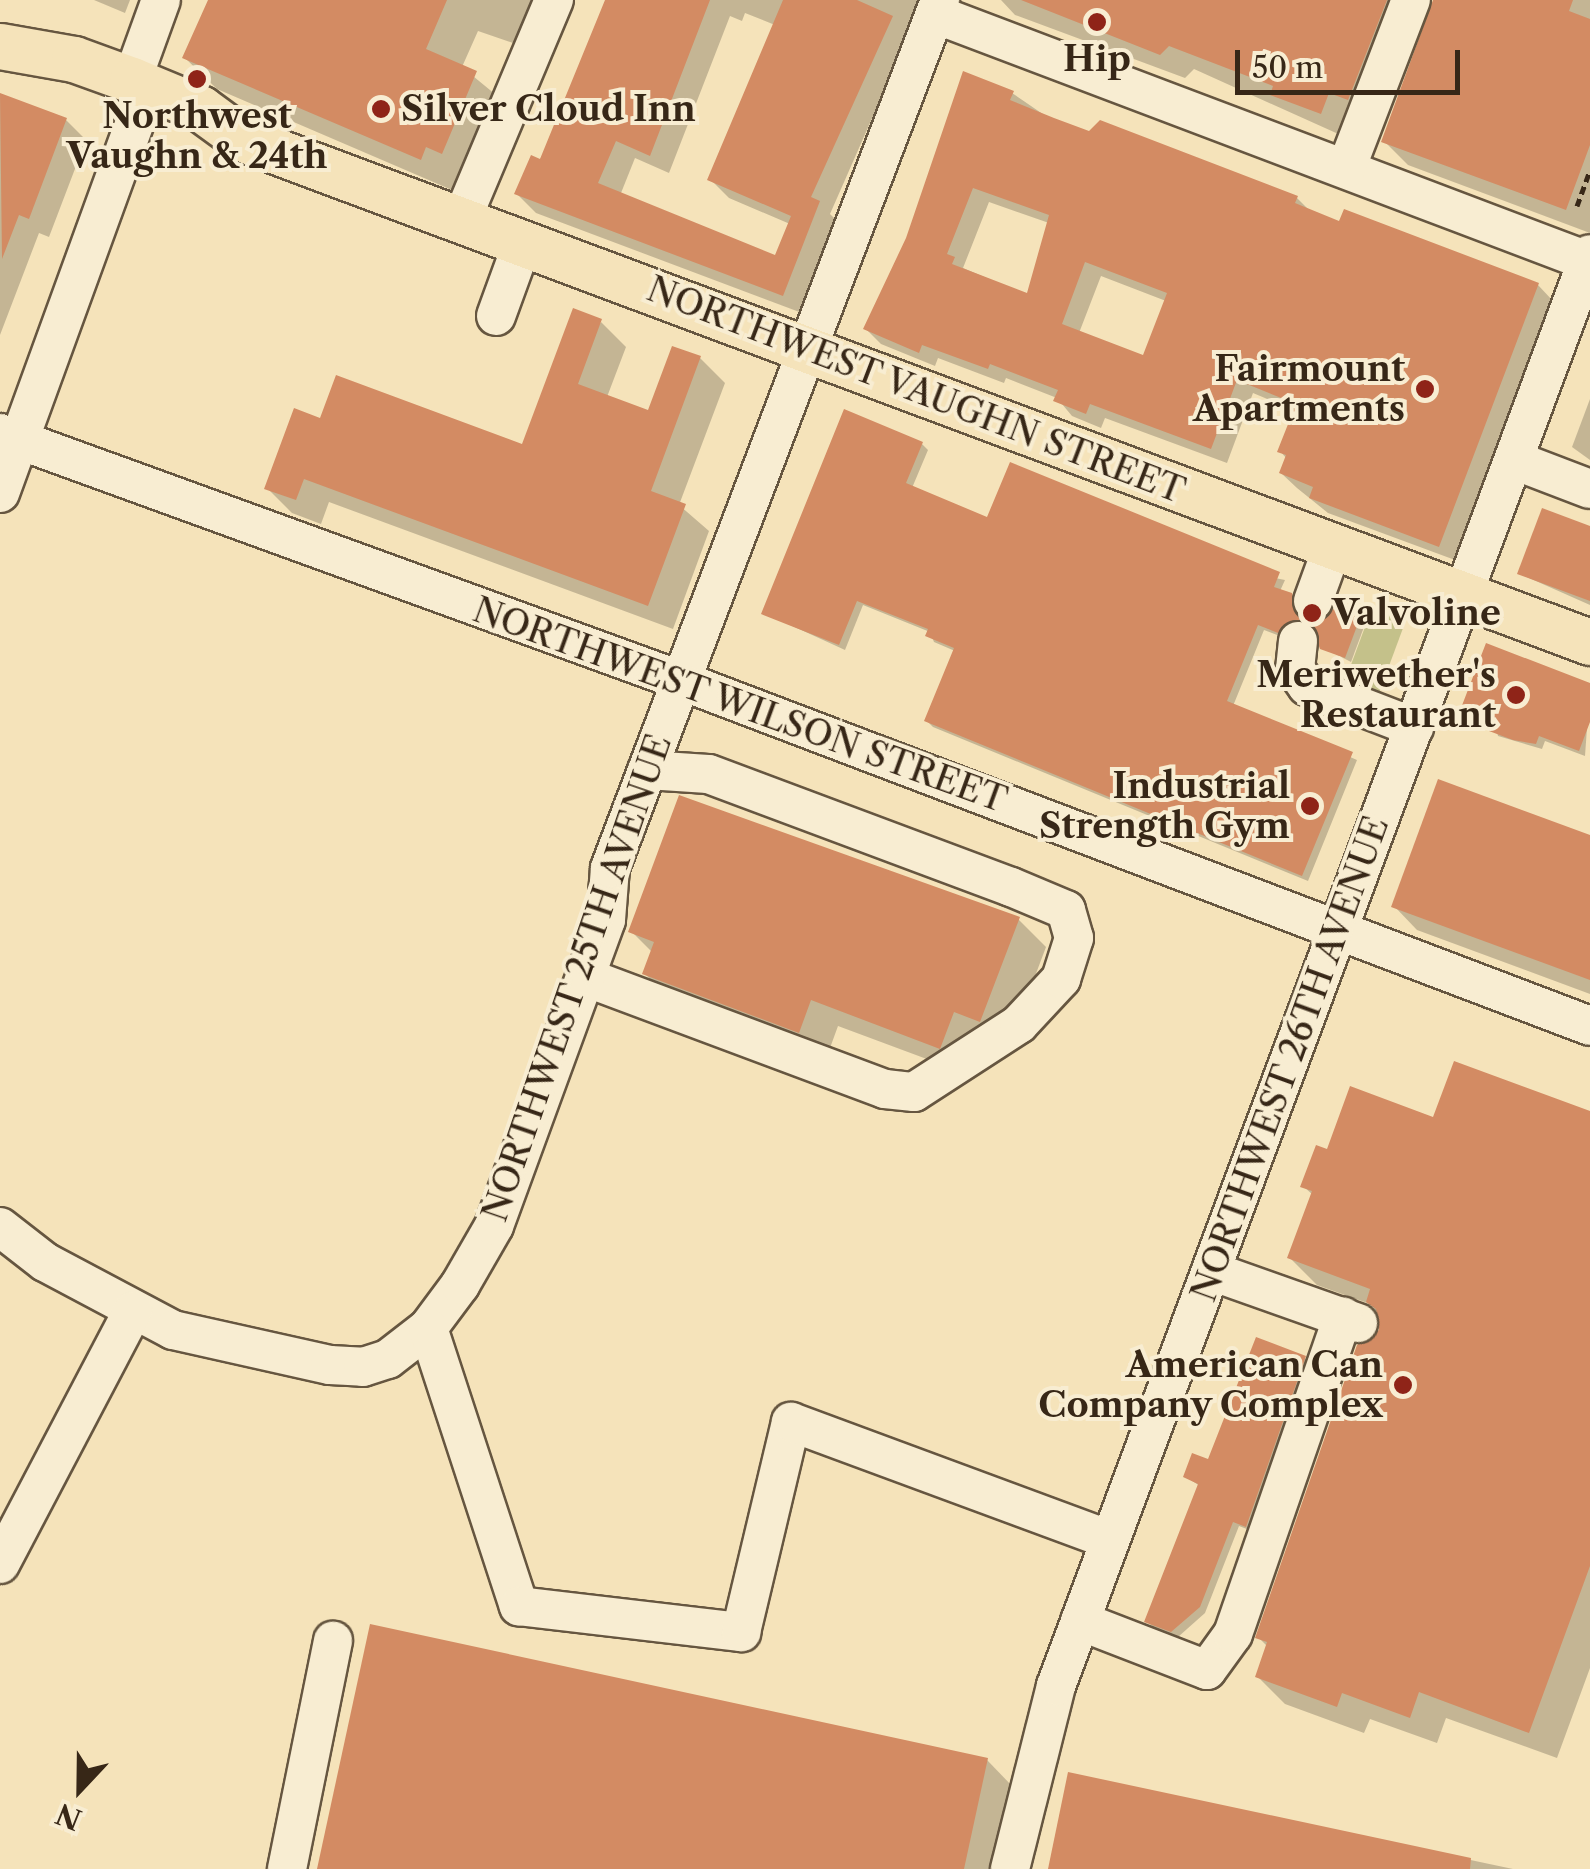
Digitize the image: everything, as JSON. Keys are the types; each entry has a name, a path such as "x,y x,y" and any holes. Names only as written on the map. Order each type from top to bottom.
{"main road":[{"name":"NORTHWEST VAUGHN STREET","path":"10,49 75,90 200,108 241,138 1590,642"}],"street":[{"path":"0,493 10,437 135,97 161,0"},
{"path":"461,221 554,0"},
{"path":"1346,170 1411,0"},
{"path":"938,7 1346,170 1589,259"},
{"name":"NORTHWEST 25TH AVENUE","path":"0,1228 133,1311 232,1348 364,1367 388,1359 428,1328 494,1226 606,920 610,868 938,7"},
{"path":"496,316 523,242"},
{"name":"NORTHWEST 26TH AVENUE","path":"1010,1869 1038,1741 1080,1620 1589,259"},
{"name":"NORTHWEST WILSON STREET","path":"10,437 682,682 1590,1026"},
{"path":"1514,460 1590,488"},
{"path":"1313,600 1333,546"},
{"path":"1298,640 1295,669 1308,686 1414,727"},
{"path":"584,977 885,1089 914,1092 1019,1024 1061,979 1074,938 1066,910 1011,887 708,774 647,770"},
{"path":"1080,1620 1207,1670 1233,1634 1351,1320 1211,1272"},
{"path":"0,1564 133,1311"},
{"path":"428,1328 519,1606 741,1632 792,1422 1110,1540"},
{"path":"287,1869 333,1641"}],"path":[{"path":"1577,206 1590,170"}],"shaded area":[{"path":"1372,608 1406,620 1379,693 1345,681"}],"building":[{"name":"Silver Cloud Inn","path":"208,0 447,0 426,49 477,71 442,154 426,147 421,160 182,58"},
{"path":"605,0 710,0 650,156 616,141 598,183 775,255 791,216 707,180 783,0 857,0 893,16 811,197 820,201 783,296 514,194 531,155 540,159"},
{"path":"1021,0 1387,0 1348,100 1329,93 1321,114 1270,95 1273,86 1169,46 1160,55"},
{"path":"1433,0 1573,0 1569,11 1590,19 1590,145 1566,210 1381,142"},
{"path":"963,71 1014,91 1010,100 1089,131 1100,120 1298,196 1295,203 1339,221 1344,209 1539,283 1439,547 1309,498 1313,487 1279,473 1286,455 1277,452 1296,404 1237,380 1211,449 1090,404 1086,414 1053,401 1058,390 990,364 988,369 922,345 919,353 863,329 906,238","holes":["973,188 1049,215 1027,293 952,264 955,257 947,254","1085,262 1167,293 1143,355 1062,324"]},
{"path":"0,93 67,118 29,219 19,215 2,259"},
{"path":"573,308 602,319 578,384 648,410 672,346 701,356 651,491 686,504 648,606 304,479 296,500 264,489 294,408 320,418 336,375 522,444"},
{"path":"844,409 923,442 906,483 987,517 1010,462 1280,572 1274,587 1292,593 1300,619 1278,633 1258,625 1227,701 1353,752 1302,876 924,721 954,648 925,636 928,629 857,601 839,645 761,614"},
{"path":"1542,508 1590,526 1590,601 1517,574"},
{"path":"1334,609 1360,618 1345,658 1320,649 1311,623"},
{"path":"1486,643 1590,683 1590,722 1579,751 1539,736 1536,744 1513,740 1489,731 1493,720 1461,708"},
{"path":"1438,779 1590,835 1590,980 1391,907"},
{"path":"679,795 1020,917 980,1022 954,1012 940,1049 811,1000 799,1033 642,974 654,942 628,932"},
{"name":"American Can Company Complex","path":"1454,1061 1590,1111 1590,1566 1529,1733 1419,1692 1410,1718 1342,1693 1337,1707 1255,1677 1267,1642 1255,1638 1357,1345 1379,1330 1376,1309 1366,1302 1370,1289 1287,1258 1312,1191 1300,1187 1316,1145 1327,1149 1350,1086 1433,1117"},
{"path":"1256,1337 1306,1356 1246,1527 1233,1522 1200,1607 1171,1632 1144,1622 1198,1484 1183,1477 1192,1453 1208,1459"},
{"path":"370,1624 988,1758 964,1869 317,1869"},
{"path":"1068,1772 1471,1858 1470,1869 1048,1869"}],"place":[{"name":"Hip","path":"1097,22"},
{"name":"Northwest Vaughn & 24th","path":"197,79"},
{"name":"Silver Cloud Inn","path":"381,109"},
{"name":"Fairmount Apartments","path":"1425,389"},
{"name":"Valvoline","path":"1312,613"},
{"name":"Meriwether's Restaurant","path":"1516,695"},
{"name":"Industrial Strength Gym","path":"1310,806"},
{"name":"American Can Company Complex","path":"1403,1385"}]}
